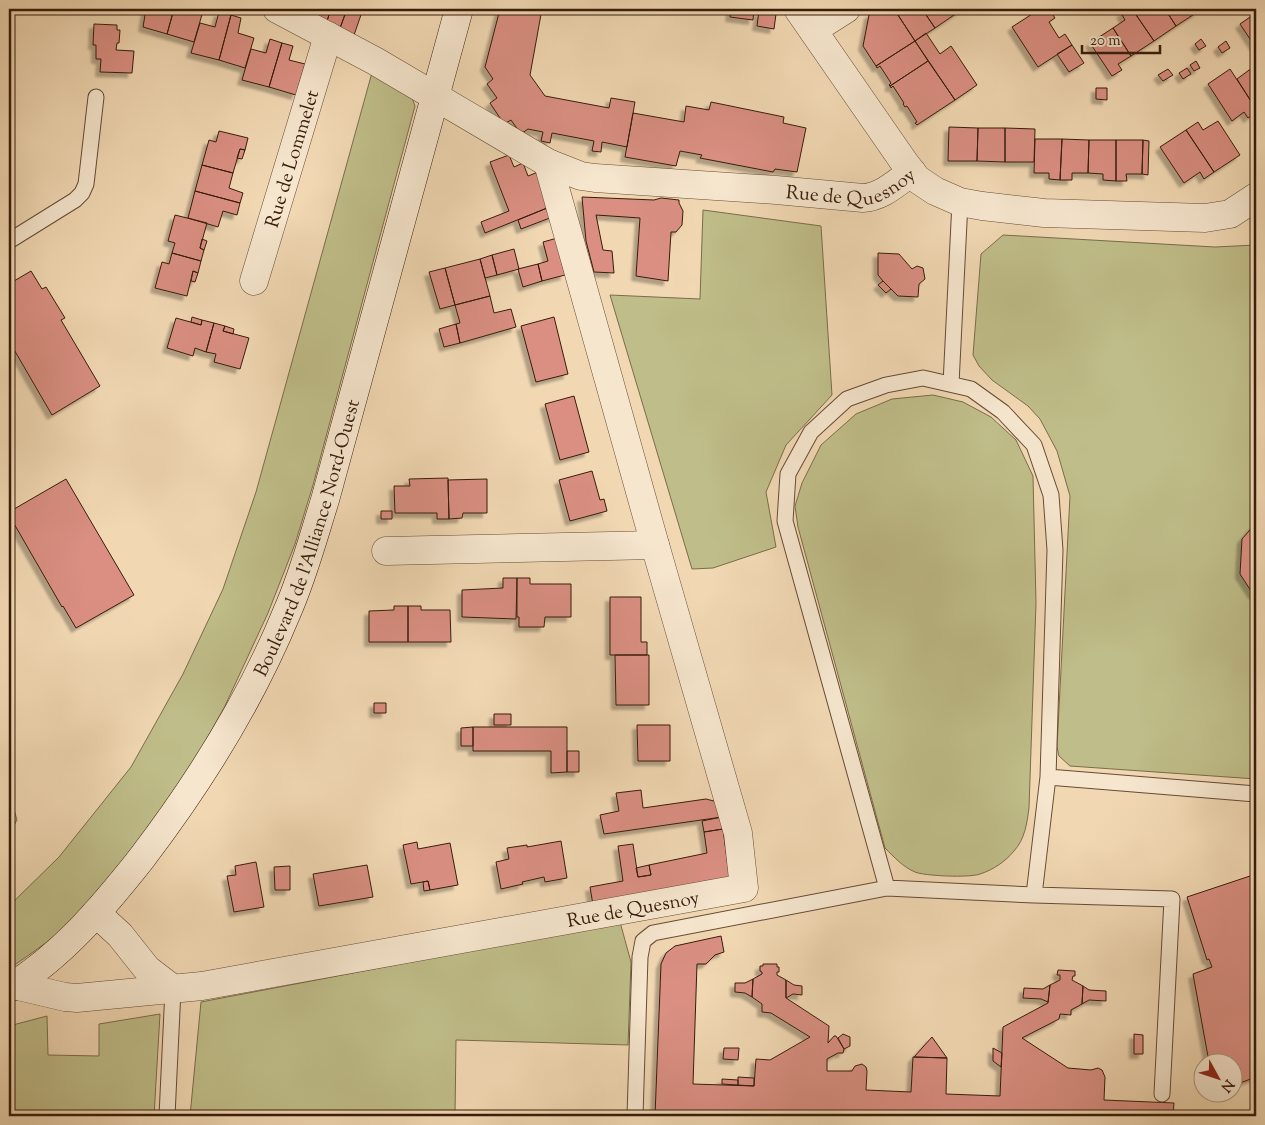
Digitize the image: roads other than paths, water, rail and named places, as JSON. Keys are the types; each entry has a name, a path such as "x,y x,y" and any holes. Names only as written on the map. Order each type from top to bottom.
{"street":[{"path":"277,9 435,97"},
{"name":"Boulevard de l'Alliance Nord-Ouest","path":"11,987 59,950 96,913 140,860 194,787 240,707 287,612 305,565 325,500 459,9"},
{"path":"846,9 806,19 912,172"},
{"name":"Rue de Lommelet","path":"254,281 328,36"},
{"name":"Rue de Quesnoy","path":"435,97 548,163 582,176 595,178 768,189 871,198 882,194 912,172 925,186 960,202 1072,215 1205,218 1230,214 1256,197"},
{"name":"Rue de Quesnoy","path":"173,989 202,986 744,888 738,832 548,163"},
{"path":"386,551 655,545"},
{"path":"96,913 120,935 147,968 173,989"},
{"path":"11,987 65,997 88,998 173,989"}],"lane":[{"path":"9,241 75,200 82,193 87,176 96,97"},
{"path":"951,384 960,202"},
{"path":"887,888 785,520 788,474 811,432 847,399 886,384 923,378 971,388 1003,412 1034,445 1051,495 1055,550 1048,777 1034,895"},
{"path":"1048,777 1256,794"},
{"path":"635,1116 640,956 643,941 653,933 887,888 1172,899 1162,1094"},
{"path":"167,1116 173,989"}]}
